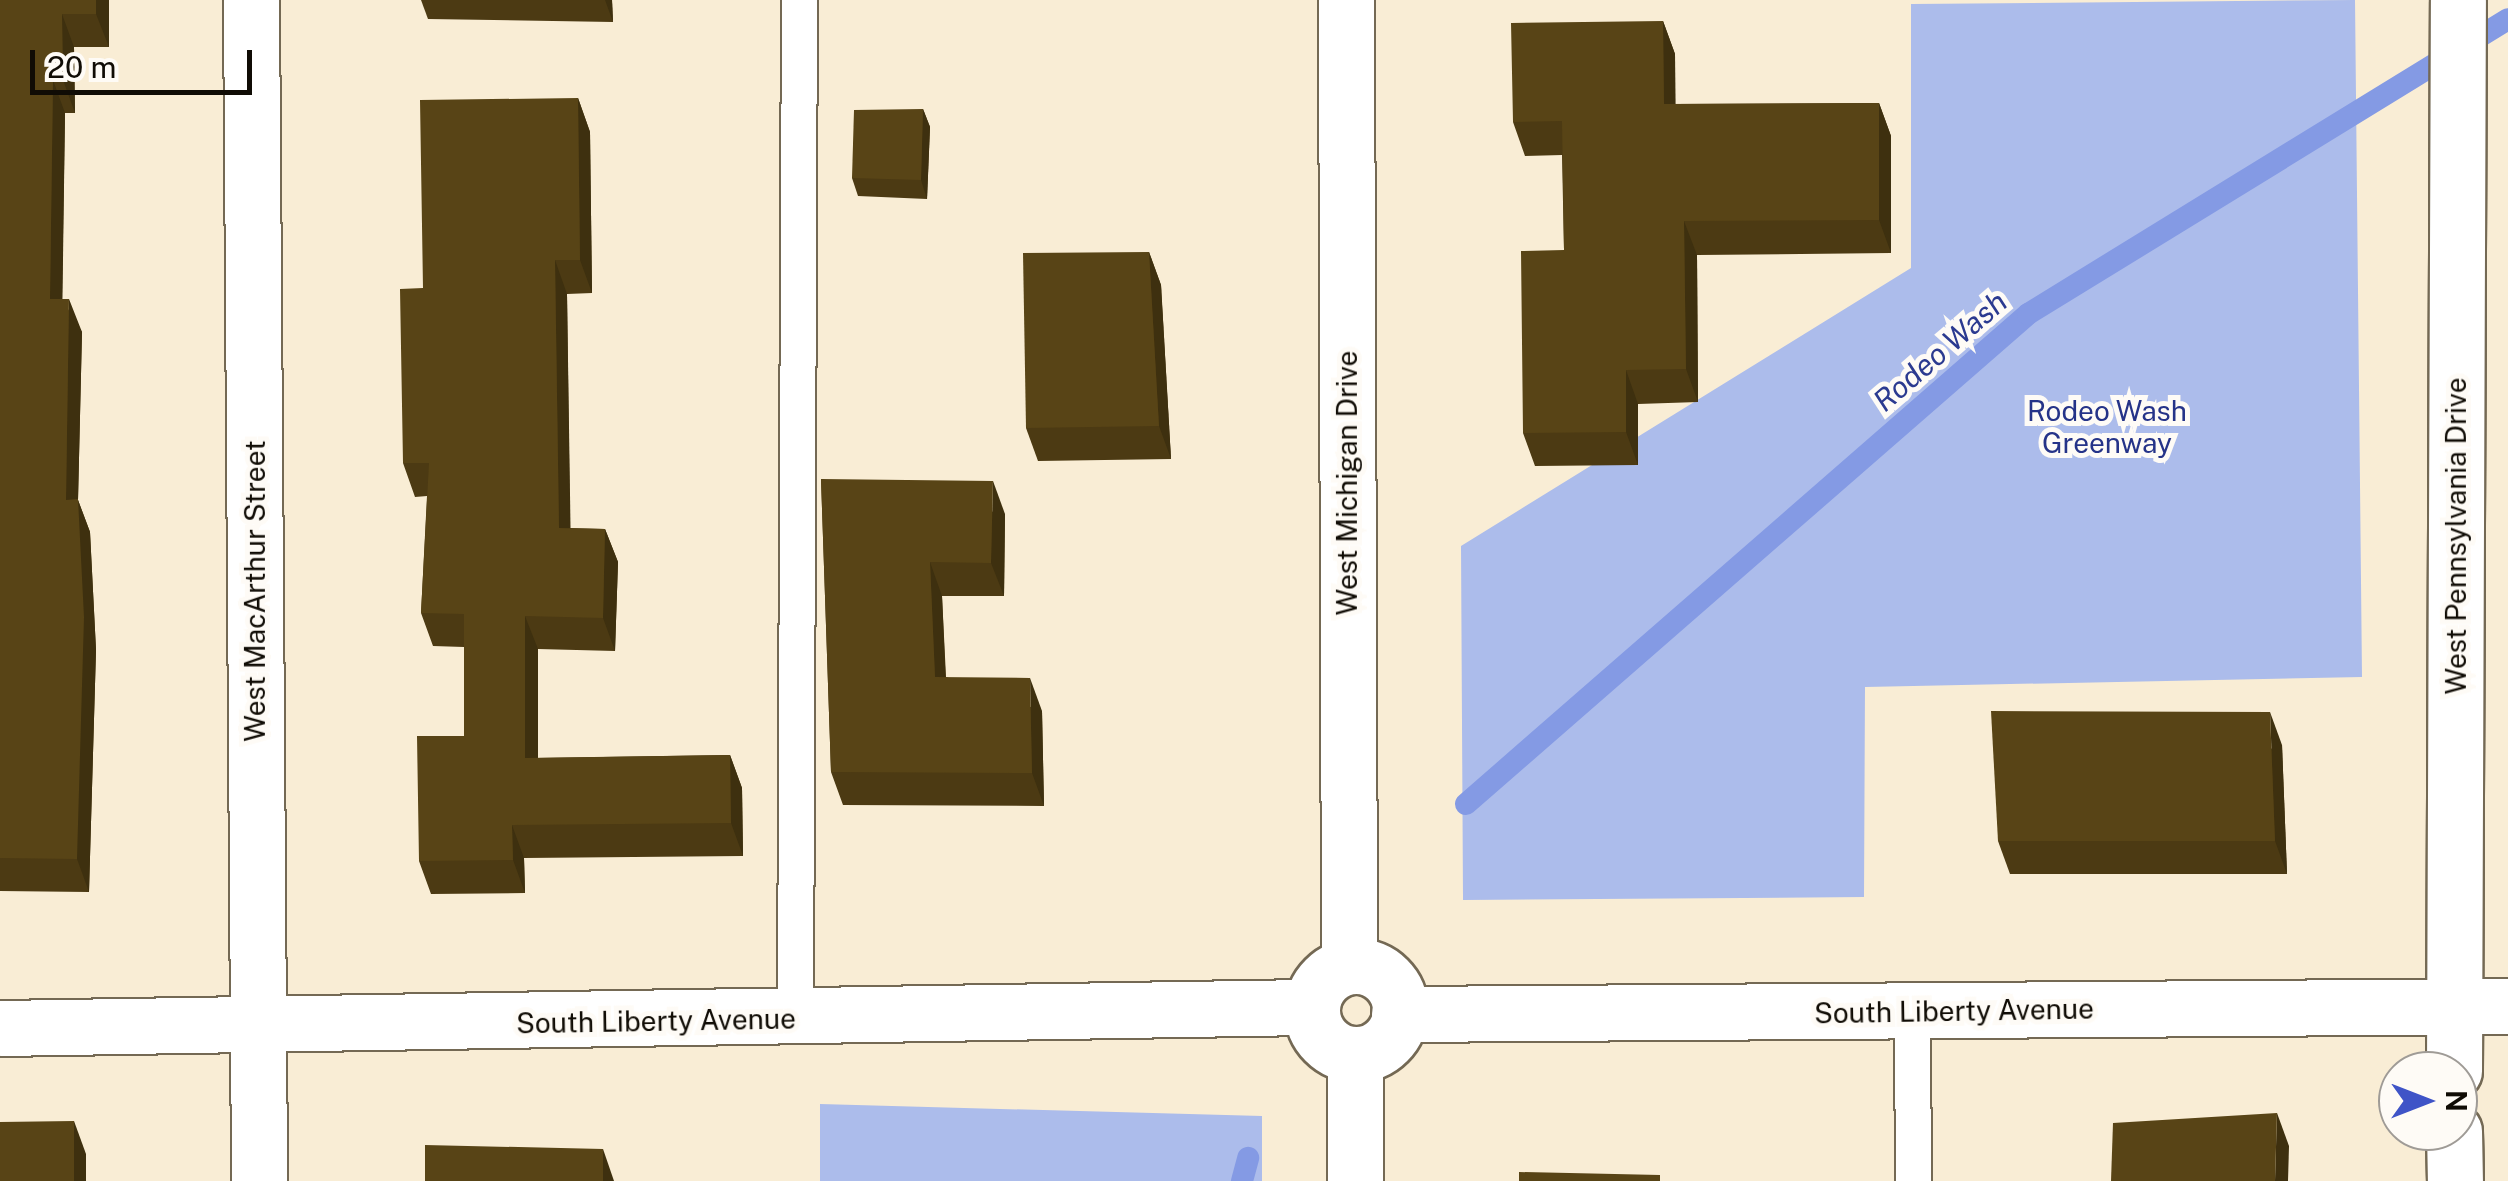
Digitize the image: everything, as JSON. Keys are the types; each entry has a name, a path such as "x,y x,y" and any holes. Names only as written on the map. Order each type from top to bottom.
{"street":[{"name":"West MacArthur Street","path":"251,0 259,1181"},
{"name":"West Michigan Drive","path":"1346,0 1349,966"},
{"name":"West Pennsylvania Drive","path":"2454,1051 2458,0"},
{"path":"1349,966 1388,981 1400,1014 1382,1044 1355,1054 1320,1034 1312,1007 1323,981 1349,966"},
{"name":"South Liberty Avenue","path":"1400,1014 2508,1006"},
{"name":"South Liberty Avenue","path":"0,1028 794,1020 1312,1007"},
{"path":"1355,1054 1355,1181"},
{"path":"2454,1151 2454,1181"}],"lane":[{"path":"794,1020 799,0"},
{"path":"1912,1011 1913,1181"}],"green space":[{"name":"Rodeo Wash Greenway","path":"2355,0 2362,677 1865,687 1864,897 1463,900 1461,546 1911,268 1911,4"},
{"path":"820,1104 1262,1116 1262,1181 820,1181"}],"building":[{"path":"0,0 96,0 96,14 62,14 63,80 53,80 50,299 69,299 66,500 78,499 84,617 77,859 0,858"},
{"path":"1663,21 1664,104 1879,103 1879,220 1684,221 1686,369 1626,370 1626,432 1523,433 1521,251 1564,250 1562,121 1513,122 1511,23"},
{"path":"578,98 580,260 555,260 559,528 605,529 603,618 525,616 525,758 730,755 731,823 512,825 513,860 419,861 417,736 464,736 464,614 421,613 429,463 403,463 400,289 423,288 420,100"},
{"path":"923,109 921,180 852,178 854,110"},
{"path":"1149,252 1159,426 1026,428 1023,253"},
{"path":"821,479 993,481 991,563 930,562 935,677 1030,678 1032,773 831,772"},
{"path":"1991,711 2270,712 2275,841 1998,841"},
{"path":"2277,1113 2275,1181 2111,1181 2113,1123"},
{"path":"74,1121 74,1181 0,1181 0,1122"},
{"path":"425,1145 603,1149 603,1181 425,1181"},
{"path":"1519,1172 1660,1175 1660,1181 1519,1181"}],"waterway":[{"name":"Rodeo Wash","path":"1466,804 2028,314 2508,19"},
{"name":"Rodeo Wash","path":"1242,1181 1248,1158"}]}
